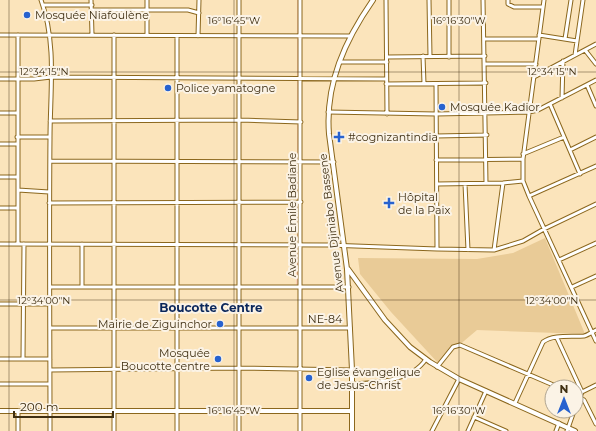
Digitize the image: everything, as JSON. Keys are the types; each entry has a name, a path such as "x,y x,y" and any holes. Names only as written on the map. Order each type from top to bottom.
{"main road":[{"name":"Avenue Djiniabo Bassene","path":"352,431 352,370 349,288 345,245 329,134 328,112 334,79 350,36 373,0"},
{"path":"347,269 385,320 406,342 437,367 459,379 559,423 567,429 575,431"},
{"path":"0,411 352,411"}],"street":[{"path":"41,0 49,35 51,77 49,192 50,431"},
{"path":"92,0 92,34"},
{"path":"147,0 147,35"},
{"path":"198,36 199,0"},
{"path":"239,0 239,431"},
{"name":"Avenue Émile Badiane","path":"300,0 302,202 300,245 300,431"},
{"path":"386,0 387,114"},
{"path":"430,0 430,56"},
{"path":"449,0 449,57"},
{"path":"484,0 487,135 486,183"},
{"path":"508,0 508,4 514,7 543,7"},
{"path":"544,0 523,160 523,181 596,341"},
{"path":"565,39 571,0"},
{"path":"575,55 582,0"},
{"path":"43,5 92,5"},
{"path":"92,10 188,10 198,13"},
{"path":"0,35 92,34 177,36 350,36"},
{"path":"18,35 18,244"},
{"path":"114,35 116,78 114,431"},
{"path":"177,36 177,431"},
{"path":"484,39 539,37 577,41"},
{"path":"534,77 596,44"},
{"path":"585,50 596,64"},
{"path":"424,56 424,84"},
{"path":"387,57 485,56"},
{"path":"340,62 386,62"},
{"path":"562,98 563,62"},
{"path":"485,64 536,64"},
{"path":"0,79 51,77 386,79"},
{"path":"328,112 387,114 529,112 550,104 596,80"},
{"path":"386,84 486,83"},
{"path":"436,84 437,250"},
{"path":"587,85 596,106"},
{"path":"550,104 580,174"},
{"path":"0,113 17,113"},
{"path":"50,121 177,122 240,120 301,122"},
{"path":"436,136 487,135"},
{"path":"18,137 50,137"},
{"path":"524,154 564,137"},
{"path":"570,150 596,137"},
{"path":"0,144 17,144"},
{"path":"436,160 523,160"},
{"path":"50,161 334,162"},
{"path":"529,196 596,166"},
{"path":"0,177 17,177"},
{"path":"437,184 503,183 523,181"},
{"path":"494,250 503,183"},
{"path":"465,184 468,250"},
{"path":"18,190 49,192"},
{"path":"49,203 302,202"},
{"path":"0,244 345,245 437,250 494,250 523,241 544,229 596,204"},
{"path":"0,208 18,208"},
{"path":"559,260 596,243"},
{"path":"23,359 24,244"},
{"path":"82,244 82,287"},
{"path":"572,287 596,276"},
{"path":"50,287 349,288"},
{"path":"0,304 50,304"},
{"name":"NE-84","path":"50,328 350,328"},
{"path":"515,403 543,342 547,339 572,335 584,336 596,330"},
{"path":"557,338 576,379"},
{"path":"437,367 453,347 460,345 544,382"},
{"path":"0,359 50,359"},
{"path":"352,384 376,383 394,379 420,368 426,359"},
{"path":"50,370 177,368 352,370"},
{"path":"432,431 459,379"},
{"path":"0,384 50,384"},
{"path":"584,391 596,385"},
{"path":"468,431 486,391"},
{"path":"584,403 596,424"},
{"path":"18,411 18,431"},
{"path":"474,417 506,431"},
{"path":"567,429 571,419"},
{"path":"556,431 559,423"}],"shaded area":[{"path":"545,238 585,334 477,330 438,363 391,312 360,274 358,258 477,259 513,253"}],"waterway":[{"path":"298,0 298,77"},
{"path":"298,80 298,201"},
{"path":"298,204 298,243"},
{"path":"297,285 298,246"}],"place":[{"name":"Mosquée Niafoulène","path":"27,15"},
{"name":"Police yamatogne","path":"168,88"},
{"name":"Mosquée Kadior","path":"442,107"},
{"name":"#cognizantindia","path":"339,137"},
{"name":"Hôpital de la Paix","path":"389,203"},
{"name":"Mairie de Ziguinchor","path":"220,324"},
{"name":"Mosquée Boucotte centre","path":"218,359"},
{"name":"Eglise évangelique de Jesus-Christ","path":"309,378"}],"district":[{"name":"Boucotte Centre","path":"211,308"}]}
